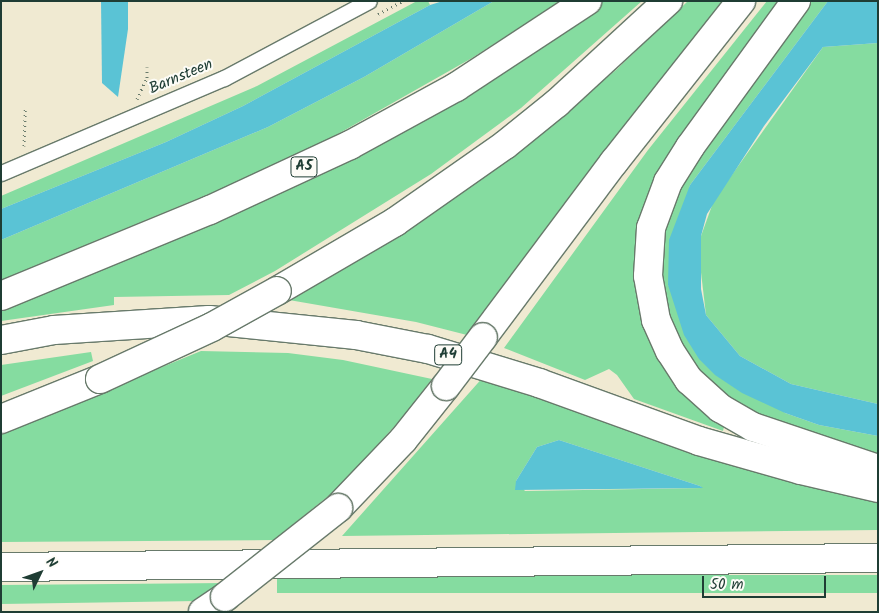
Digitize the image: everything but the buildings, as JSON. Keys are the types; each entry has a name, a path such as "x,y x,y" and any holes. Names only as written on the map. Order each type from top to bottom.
{"highway":[{"name":"A5","path":"1,296 210,210 350,145 456,87 587,1"},
{"path":"1,419 100,379 212,327 278,291 395,222 504,144 557,103 668,1"},
{"path":"203,612 302,539 338,508 403,440 446,386 614,162 741,1"},
{"path":"796,1 690,147 668,182 651,228 648,276 652,302 656,320 670,351 689,380 720,408 752,427 878,469"},
{"name":"A4","path":"1,340 54,330 209,320 356,335 428,349 539,384 699,441 801,470 878,488"},
{"path":"1,567 878,558"}],"street":[{"name":"Barnsteen","path":"1,173 224,78 369,1"}],"path":[{"path":"25,109 24,153 28,162"}],"green space":[{"path":"417,1 428,1 430,5 243,106 166,142 1,209 1,196 257,86"},
{"path":"494,1 561,1 472,58 329,139 238,182 1,280 1,240 268,127 364,77"},
{"path":"597,1 642,1 521,108 431,174 275,271 229,295 114,297 114,305 1,321 1,302 120,254"},
{"path":"688,1 724,1 467,335 416,322 289,300 362,258 477,182 616,70"},
{"path":"767,1 792,1 662,183 651,321 726,418 723,431 634,399 617,375 609,369 585,380 504,348 648,150"},
{"path":"805,1 828,1 690,185 668,285 785,413 819,425 878,436 878,457 755,422 693,376 661,316 657,229 673,185"},
{"path":"878,43 878,404 791,384 740,356 706,315 700,264 701,236 714,200 823,47"},
{"path":"201,351 288,353 343,360 432,379 403,417 337,489 274,540 1,542 1,433"},
{"path":"91,352 93,361 1,396 1,365"},
{"path":"485,375 878,496 878,530 342,536","holes":["559,440 702,488 525,491 516,481 537,447"]},
{"path":"277,575 878,575 878,593 277,593"},
{"path":"226,583 198,601 1,604 1,585"}],"water":[{"path":"101,1 128,1 128,29 118,97 102,83"},
{"path":"443,1 494,1 364,77 268,127 1,240 1,209 166,142 243,106 430,5"},
{"path":"828,1 878,1 878,43 823,47 764,126 707,214 701,236 701,289 706,315 740,356 791,384 878,404 878,436 819,425 785,413 742,393 715,375 699,359 684,335 668,285 669,240 690,185"},
{"path":"559,440 703,488 515,490 516,481 537,447"}]}
